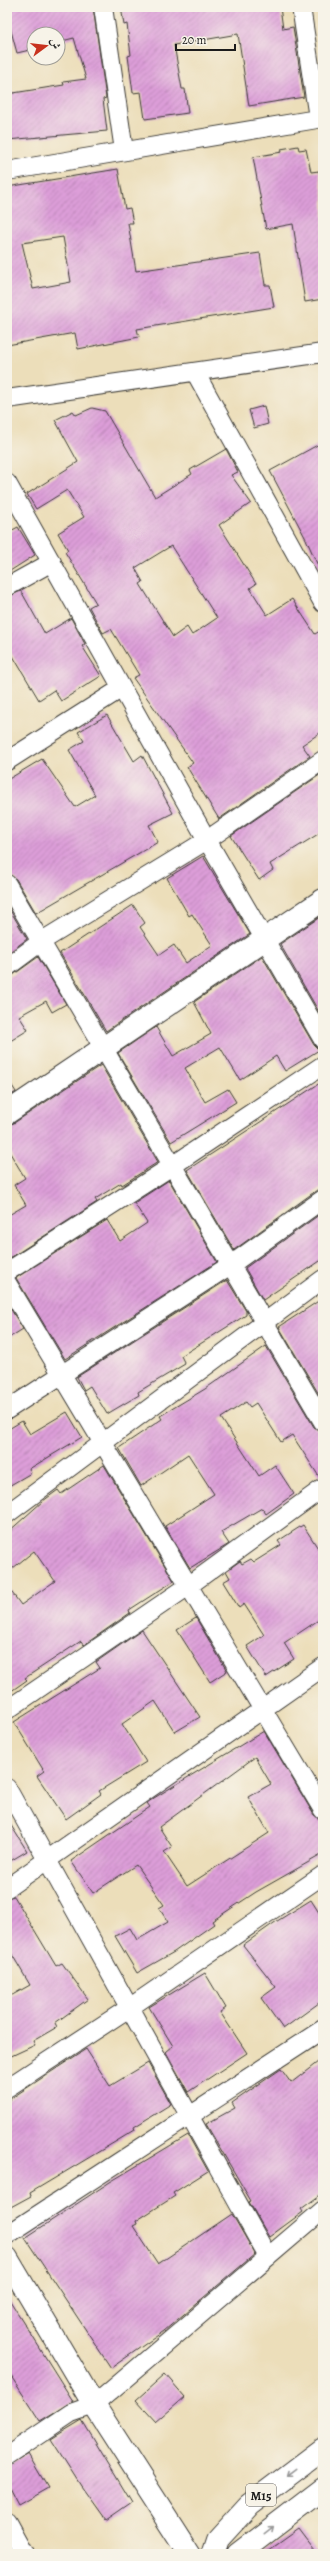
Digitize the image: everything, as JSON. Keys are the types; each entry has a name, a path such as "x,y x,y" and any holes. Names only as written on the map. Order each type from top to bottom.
{"main road":[{"path":"7,1113 323,900"},
{"path":"7,2258 94,2405 190,2554"},
{"name":"M15","path":"213,2554 218,2539 249,2505 323,2449"},
{"name":"M15","path":"238,2554 323,2489"}],"street":[{"path":"103,7 124,151"},
{"path":"7,170 320,118 301,7"},
{"path":"7,398 323,353"},
{"path":"195,372 323,604"},
{"path":"7,483 207,840 266,939 323,1040"},
{"path":"7,587 52,562"},
{"path":"7,761 122,688"},
{"path":"7,967 42,941 207,840 323,760"},
{"path":"7,884 42,941 172,1166 232,1264 263,1322 323,1422"},
{"path":"7,1272 172,1166 323,1065"},
{"path":"7,1410 232,1264 323,1199"},
{"path":"7,1514 263,1322 323,1279"},
{"path":"7,1283 60,1375 102,1442 323,1810"},
{"path":"7,1710 188,1586 323,1488"},
{"path":"7,1888 323,1667"},
{"path":"7,1788 130,2008 189,2118 268,2257"},
{"path":"7,2088 130,2008 323,1875"},
{"path":"7,2235 189,2118 323,2029"},
{"path":"7,2456 71,2413 94,2405 323,2210"},
{"path":"7,2523 24,2554"}],"building":[{"path":"7,7 93,7 106,98 103,99 107,131 7,140 7,94 64,85 63,82 86,79 74,38 66,40 66,26 26,26 26,51 17,53 7,16"},
{"path":"121,7 280,7 283,29 293,27 304,97 249,106 238,34 174,45 182,89 185,89 188,113 145,119 141,92 133,93 128,56 131,55 127,24 124,25"},
{"path":"298,146 299,150 306,149 311,172 319,171 323,195 323,299 305,302 293,224 266,229 253,157 282,152 281,149"},
{"path":"118,169 125,209 130,208 133,223 128,223 136,271 260,253 265,285 270,285 274,307 137,329 139,337 78,349 75,333 7,345 7,187","holes":["63,237 71,282 33,289 22,243"]},
{"path":"264,406 268,424 254,428 249,410"},
{"path":"92,408 105,411 155,497 192,474 190,470 226,449 238,472 231,475 251,503 219,525 256,584 250,588 267,615 292,599 315,634 323,629 323,731 302,745 310,756 219,819 187,767 193,763 133,678 139,675 111,629 103,633 89,607 96,603 65,552 68,550 58,533 84,517 67,490 36,509 27,494 78,462 55,420 73,411 76,415","holes":["171,546 217,618 192,635 187,627 173,637 140,584 143,582 135,568"]},
{"path":"323,442 323,577 306,539 270,471"},
{"path":"18,527 35,555 10,571 11,573 7,575 7,533"},
{"path":"21,591 45,634 71,618 85,644 82,646 101,676 61,701 54,690 39,700 7,646 7,597"},
{"path":"107,715 134,761 142,755 173,813 149,825 158,842 36,913 16,879 7,874 7,780 42,759 75,807 95,795 69,750 84,741 78,732"},
{"path":"321,774 323,831 270,864 273,870 259,880 231,836"},
{"path":"203,856 250,934 106,1031 60,953 133,905 145,923 140,927 159,955 174,945 186,963 212,945 192,914 189,916 167,878"},
{"path":"7,905 27,939 7,954"},
{"path":"323,915 323,1019 280,944"},
{"path":"262,956 314,1045 319,1050 285,1071 276,1056 240,1080 220,1047 185,1068 205,1102 228,1089 236,1102 171,1142 118,1053 156,1027 173,1056 211,1034 194,1002"},
{"path":"38,957 66,1004 52,1012 46,1001 19,1016 28,1030 7,1043 7,977 13,975"},
{"path":"101,1065 158,1162 122,1185 121,1183 95,1199 97,1202 7,1260 7,1216 26,1205 14,1185 25,1178 7,1148 7,1125 14,1123"},
{"path":"7,1078 16,1092 7,1098"},
{"path":"323,1081 323,1189 317,1190 234,1250 187,1170"},
{"path":"169,1180 217,1262 65,1359 16,1278 107,1220 120,1241 147,1223 134,1203"},
{"path":"323,1212 323,1259 263,1300 245,1268"},
{"path":"227,1280 246,1311 246,1315 181,1356 185,1364 138,1392 139,1395 107,1414 90,1386 84,1390 77,1377"},
{"path":"323,1298 323,1401 279,1327"},
{"path":"7,1303 23,1329 7,1339"},
{"path":"266,1346 314,1427 323,1432 323,1478 320,1478 292,1435 281,1442 256,1403 250,1407 246,1402 221,1418 259,1476 275,1465 294,1494 266,1514 262,1508 221,1532 229,1544 190,1568 165,1526 214,1494 188,1454 141,1486 119,1448 162,1419 160,1416 205,1389"},
{"path":"67,1412 82,1437 29,1469 31,1473 7,1487 7,1430 22,1421 30,1434"},
{"path":"104,1465 174,1581 129,1610 130,1613 84,1645 81,1641 25,1678 27,1680 7,1694 7,1586 21,1605 55,1581 34,1551 7,1573 7,1533 43,1501 58,1490 61,1494"},
{"path":"303,1525 323,1556 323,1617 284,1643 294,1659 266,1677 247,1646 264,1635 244,1604 239,1608 223,1582 230,1578 226,1571 240,1561 242,1564 251,1559 254,1562 281,1545 278,1541"},
{"path":"196,1618 227,1671 210,1682 177,1630"},
{"path":"142,1630 200,1717 175,1732 155,1701 122,1724 146,1762 99,1791 101,1794 66,1819 37,1776 44,1771 14,1722 100,1668 96,1662"},
{"path":"264,1731 314,1815 323,1820 323,1854 256,1892 212,1921 214,1924 174,1952 137,1973 115,1936 130,1928 137,1940 168,1922 159,1908 164,1905 136,1865 93,1893 71,1861 150,1807 147,1803","holes":["255,1757 271,1784 248,1797 269,1833 187,1886 164,1852 172,1847 159,1827"]},
{"path":"7,1819 27,1851 7,1863"},
{"path":"14,1896 56,1966 62,1963 88,1999 55,2023 57,2027 33,2041 35,2045 7,2058 7,1998 30,1985 7,1946 7,1898"},
{"path":"311,1900 323,1919 323,2000 283,2029 261,1998 276,1987 243,1945 274,1923"},
{"path":"205,1973 226,2008 220,2012 247,2053 188,2092 166,2052 173,2046 149,2007"},
{"path":"86,2049 110,2086 148,2063 171,2104 134,2127 135,2130 30,2193 31,2196 7,2209 7,2101"},
{"path":"323,2058 323,2193 301,2209 303,2212 269,2237 249,2202 251,2201 206,2124 235,2108 232,2103 281,2069 291,2083"},
{"path":"188,2135 208,2171 173,2193 175,2196 136,2221 137,2224 133,2226 158,2264 232,2214 255,2254 164,2331 111,2368 25,2238 110,2182"},
{"path":"7,2296 73,2401 40,2421 7,2370"},
{"path":"165,2374 185,2397 156,2422 136,2400"},
{"path":"82,2420 132,2503 106,2521 81,2486 51,2439"},
{"path":"28,2454 48,2488 18,2505 7,2484 7,2466"},
{"path":"299,2529 318,2554 263,2554 278,2544"}]}
